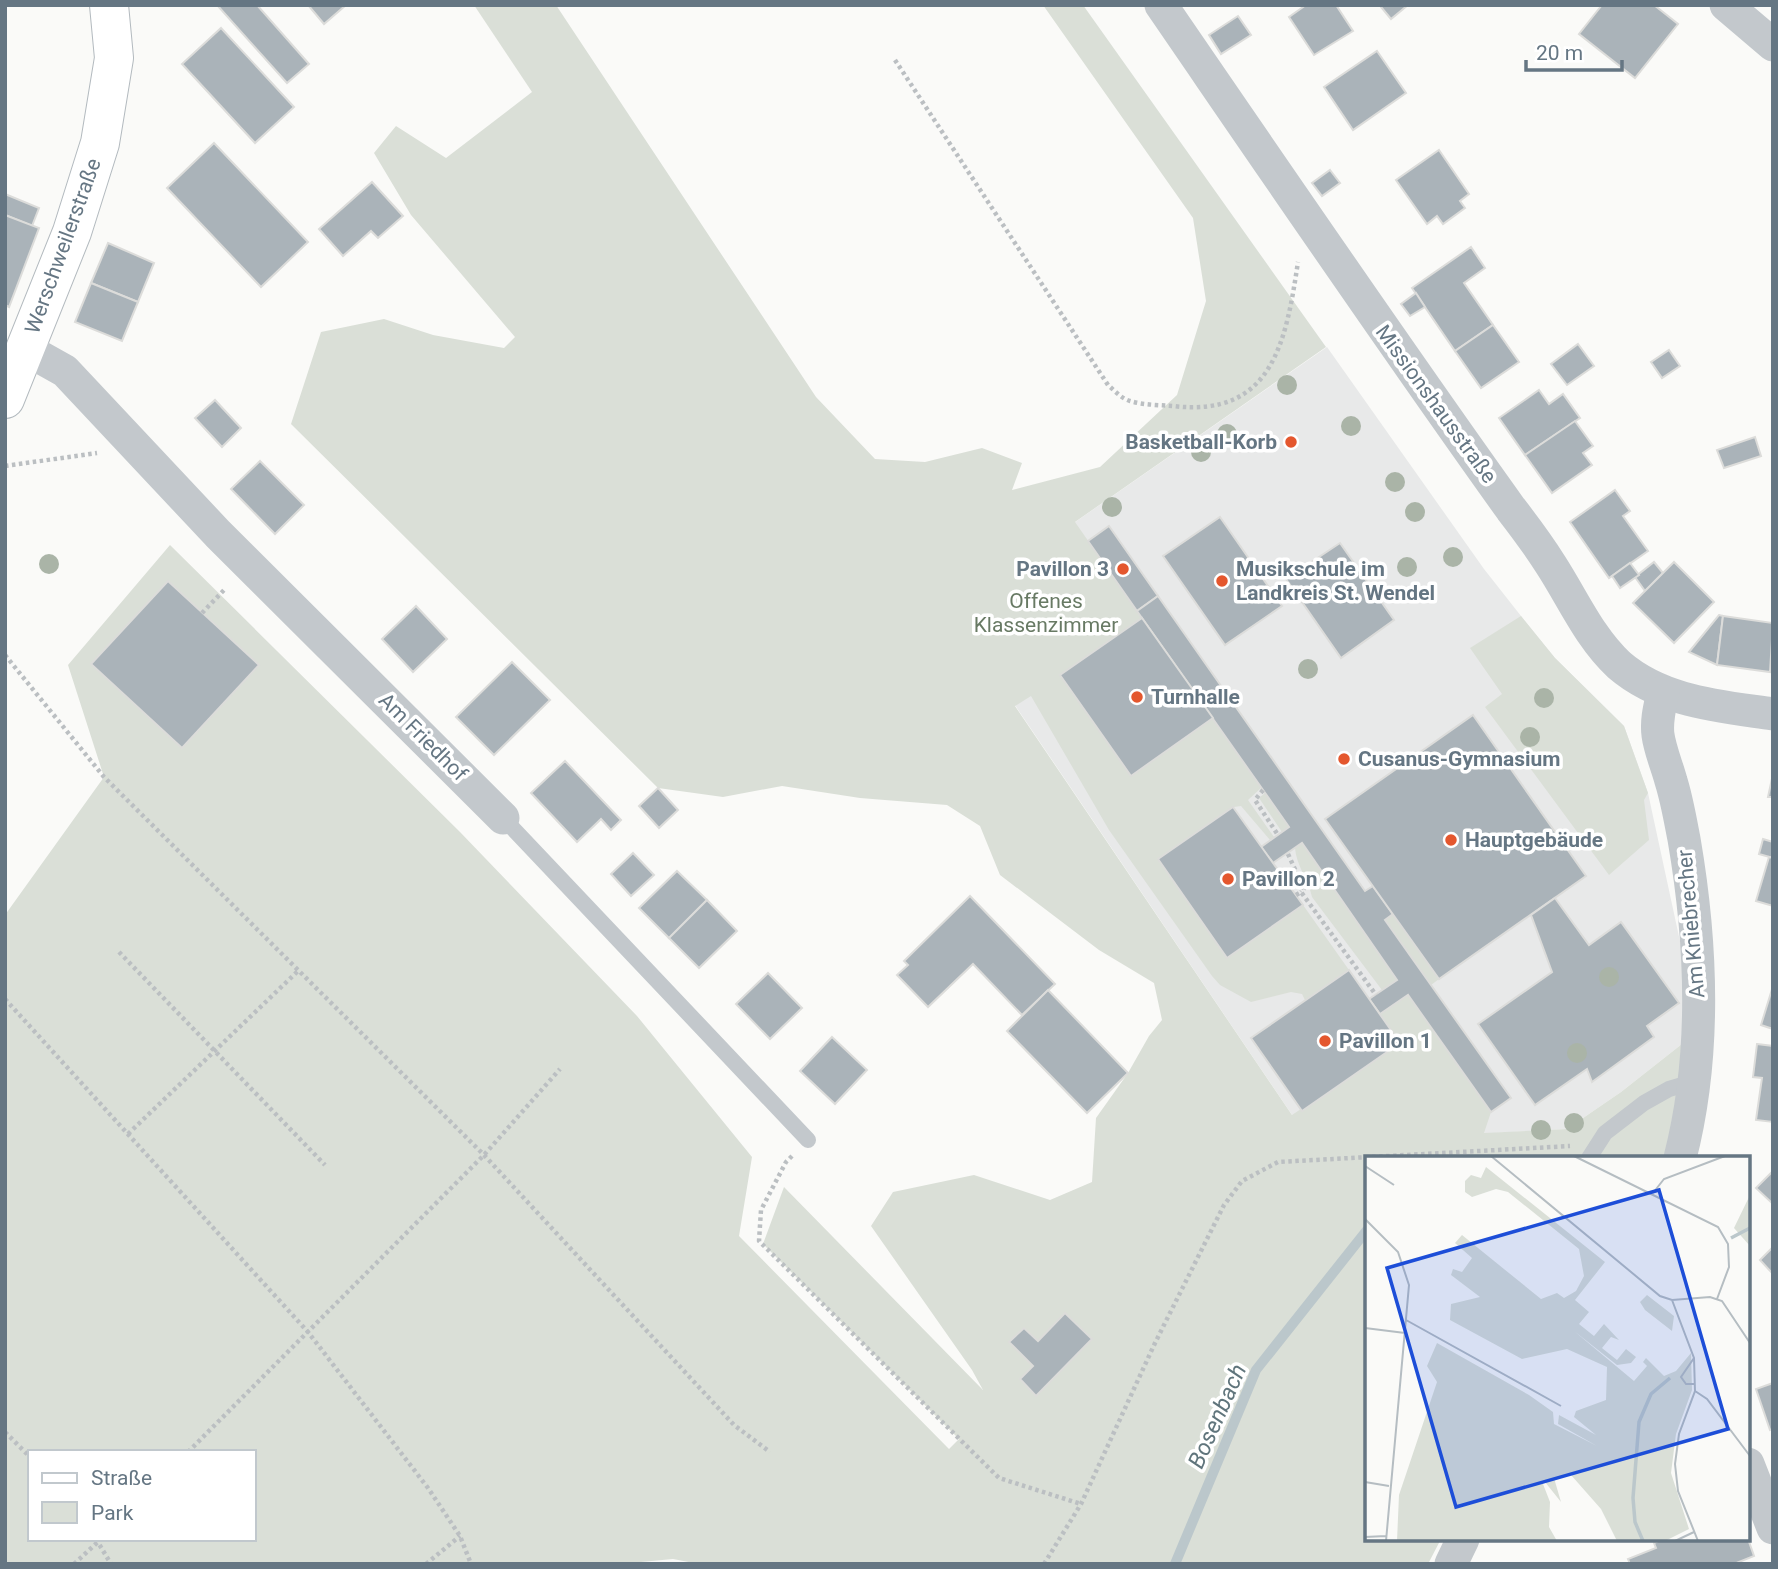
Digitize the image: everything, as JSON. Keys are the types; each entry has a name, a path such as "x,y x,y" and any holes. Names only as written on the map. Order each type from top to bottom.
{"main road":[{"name":"Werschweilerstraße","path":"5,399 72,232 100,143 114,58 109,5"}],"street":[{"name":"Missionshausstraße","path":"1161,5 1392,343 1551,564 1597,642 1620,666 1663,692 1691,701 1773,714"},
{"path":"1732,7 1773,45"},
{"name":"Am Friedhof","path":"24,352 40,357 65,371 218,534 503,818"},
{"name":"Am Kniebrecher","path":"1663,692 1657,715 1658,734 1681,825 1694,914 1699,993 1696,1081 1680,1156"},
{"path":"1750,1469 1773,1528"},
{"path":"1451,1564 1462,1541"}],"lane":[{"name":"Am Friedhof","path":"503,818 807,1140"},
{"path":"1591,1155 1605,1133 1644,1103 1669,1089 1696,1081"}],"path":[{"path":"895,60 1108,386 1128,401 1196,409 1240,398 1267,374 1290,317 1305,216"},
{"path":"5,466 136,447"},
{"path":"5,655 104,777 484,1155 734,1425 771,1452"},
{"path":"1263,790 1255,800 1278,835"},
{"path":"1288,854 1304,889 1298,893 1376,995"},
{"path":"119,952 325,1166"},
{"path":"128,1134 299,970"},
{"path":"5,999 308,1332 429,1488 460,1536 471,1564"},
{"path":"190,1450 484,1155 560,1069"},
{"path":"807,1140 786,1162 761,1210 759,1241 999,1478 1081,1504"},
{"path":"1388,1156 1570,1146 1591,1155"},
{"path":"1044,1564 1081,1504 1155,1343 1211,1230 1224,1205 1242,1181 1278,1162 1365,1157"},
{"path":"5,1432 28,1455"},
{"path":"426,1564 460,1536"},
{"path":"74,1564 97,1541"},
{"path":"99,1541 111,1564"}],"shaded area":[{"name":"Cusanus-Gymnasium","path":"1327,347 1484,569 1555,658 1624,726 1648,793 1697,1020 1687,1040 1621,1092 1567,1129 1311,1143 950,609"}],"green space":[{"name":"Offenes Klassenzimmer","path":"474,5 556,5 816,397 875,459 925,462 982,448 1022,463 1012,490 1100,467 1177,395 1206,301 1193,218 1043,5 1083,5 1326,347 1075,522 1142,618 1060,675 1131,776 1213,718 1261,788 1248,800 1274,837 1270,840 1241,806 1234,807 1158,860 1227,958 1303,905 1349,970 1305,1000 1302,994 1291,992 1251,1002 1220,985 1109,830 1031,696 1015,706 1292,1115 1399,1043 1380,1014 1408,995 1491,1112 1484,1133 1567,1129 1621,1092 1687,1040 1669,1156 1365,1156 1365,1541 1440,1541 1428,1564 699,1564 673,1559 640,1564 5,1564 5,915 104,777 68,665 170,545 460,832 637,1016 752,1157 739,1236 949,1449 959,1439 763,1244 784,1187 983,1390 972,1370 871,1226 893,1192 974,1175 1050,1200 1092,1182 1096,1118 1162,1020 1154,983 1099,950 1000,875 980,826 947,805 860,798 782,786 723,797 658,788 291,424 321,332 384,319 433,335 504,348 515,337 411,215 374,153 396,126 446,158 532,92"},
{"path":"1521,616 1555,658 1624,726 1648,793 1644,800 1649,840 1609,875 1485,707 1502,694 1470,648"},
{"path":"1265,793 1289,827 1282,832 1259,798"},
{"path":"1302,843 1397,980 1382,990 1312,897 1296,854 1295,848"},
{"path":"1393,914 1439,979 1431,985 1385,920"}],"building":[{"path":"217,5 257,5 309,64 287,83"},
{"path":"308,5 346,5 324,24"},
{"path":"1306,5 1336,5 1353,31 1314,55 1289,17"},
{"path":"1408,5 1391,19 1381,7"},
{"path":"1602,5 1654,5 1678,24 1635,78 1579,34"},
{"path":"1238,16 1251,35 1221,54 1209,35"},
{"path":"221,28 294,107 255,143 182,64"},
{"path":"1377,51 1406,93 1353,130 1324,87"},
{"path":"214,143 308,242 261,287 167,188"},
{"path":"1439,150 1469,194 1460,201 1465,208 1443,224 1437,216 1427,224 1396,180"},
{"path":"1330,170 1340,183 1322,196 1312,183"},
{"path":"372,182 403,216 378,238 371,231 343,256 319,229"},
{"path":"5,194 39,208 32,226 5,215"},
{"path":"5,215 39,228 9,307 5,305"},
{"path":"108,243 154,263 138,302 91,283"},
{"path":"1471,247 1485,268 1464,283 1493,325 1455,351 1412,288"},
{"path":"91,283 138,302 122,341 75,322"},
{"path":"1416,293 1425,307 1410,316 1401,304"},
{"path":"1493,325 1519,362 1481,388 1455,351"},
{"path":"1578,344 1594,366 1567,385 1551,364"},
{"path":"1669,350 1680,366 1662,378 1651,362"},
{"path":"1539,390 1549,404 1563,394 1580,418 1525,455 1499,418"},
{"path":"215,400 241,428 222,447 195,418"},
{"path":"1575,421 1593,446 1583,453 1592,465 1552,493 1525,455"},
{"path":"1755,437 1761,456 1724,468 1717,450"},
{"path":"260,461 304,505 275,534 231,489"},
{"path":"1615,490 1630,511 1623,516 1648,551 1609,578 1570,522"},
{"name":"Musikschule im Landkreis St. Wendel","path":"1220,517 1282,606 1225,645 1163,556"},
{"name":"Pavillon 3","path":"1109,526 1158,596 1137,611 1088,541"},
{"path":"1340,543 1394,620 1341,658 1286,579"},
{"path":"1654,562 1663,573 1645,591 1635,577"},
{"path":"1674,562 1714,602 1674,643 1633,603"},
{"path":"1630,563 1639,575 1620,588 1612,576"},
{"path":"168,581 259,665 182,748 91,664"},
{"path":"1158,596 1365,891 1373,886 1393,914 1385,920 1511,1098 1491,1112 1408,995 1380,1014 1369,999 1397,980 1302,843 1273,863 1261,847 1289,827 1137,611"},
{"path":"416,606 447,639 413,672 382,639"},
{"path":"1719,615 1723,616 1717,665 1689,652"},
{"path":"1723,616 1773,623 1770,672 1717,665"},
{"name":"Turnhalle","path":"1142,618 1213,718 1131,776 1060,675"},
{"path":"512,662 550,700 494,755 456,717"},
{"name":"Hauptgebäude","path":"1473,715 1586,876 1439,979 1325,819"},
{"path":"565,761 621,820 611,830 601,819 577,842 531,793"},
{"path":"1773,774 1773,797 1768,797"},
{"path":"658,788 678,810 659,828 639,806"},
{"name":"Pavillon 2","path":"1233,807 1303,905 1227,958 1158,859"},
{"path":"1763,839 1773,842 1773,858 1759,854"},
{"path":"633,853 654,875 631,896 611,874"},
{"path":"1769,857 1773,858 1773,906 1756,901"},
{"path":"677,871 707,900 669,938 639,908"},
{"path":"970,896 1055,984 1022,1015 973,964 928,1007 897,975 908,965 904,961"},
{"path":"1555,898 1589,945 1621,922 1679,1003 1647,1026 1654,1037 1592,1082 1587,1069 1535,1105 1478,1024 1552,972 1531,915"},
{"path":"707,900 737,931 699,968 669,938"},
{"name":"Pavillon 1","path":"1349,970 1400,1043 1302,1111 1251,1038"},
{"path":"768,973 802,1008 770,1039 736,1004"},
{"path":"1773,986 1773,1029 1761,1025"},
{"path":"1048,990 1128,1073 1087,1113 1007,1031"},
{"path":"832,1037 867,1070 835,1104 800,1071"},
{"path":"1757,1044 1773,1046 1773,1122 1756,1120 1762,1078 1753,1077"},
{"path":"1771,1173 1773,1175 1773,1204 1756,1188"},
{"path":"1773,1247 1773,1274 1760,1260"},
{"path":"1065,1313 1092,1339 1036,1396 1020,1379 1033,1366 1009,1342 1024,1328 1038,1341"},
{"path":"1773,1383 1773,1429 1770,1430 1756,1389"},
{"path":"1749,1541 1754,1556 1734,1564 1630,1564 1628,1559 1656,1548 1654,1543"}],"waterway":[{"name":"Bosenbach","path":"1175,1564 1256,1370 1365,1233"}],"place":[{"name":"Basketball-Korb","path":"1291,442"},
{"name":"Pavillon 3","path":"1123,569"},
{"name":"Musikschule im Landkreis St. Wendel","path":"1222,581"},
{"name":"Turnhalle","path":"1137,697"},
{"name":"Cusanus-Gymnasium","path":"1344,759"},
{"name":"Hauptgebäude","path":"1451,840"},
{"name":"Pavillon 2","path":"1228,879"},
{"name":"Pavillon 1","path":"1325,1041"}]}
